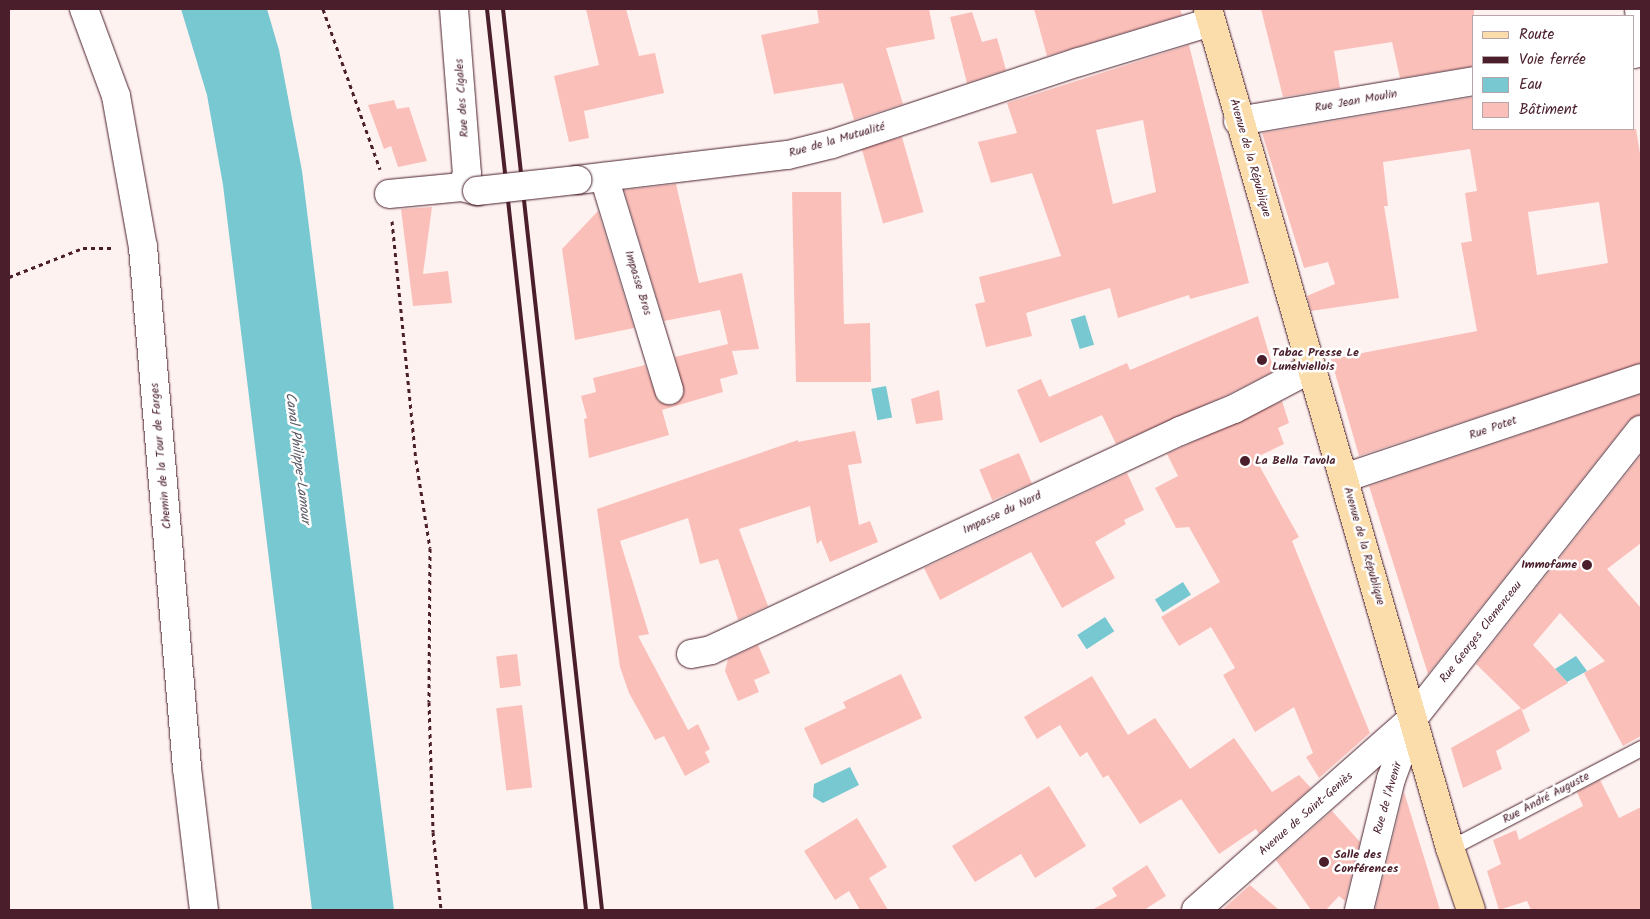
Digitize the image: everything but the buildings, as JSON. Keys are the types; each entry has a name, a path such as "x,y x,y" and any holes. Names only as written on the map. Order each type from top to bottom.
{"main road":[{"name":"Avenue de la République","path":"1209,16 1414,717 1450,848 1471,910"}],"street":[{"name":"Chemin de la Tour de Farges","path":"84,9 116,96 143,247 187,768 204,910"},
{"name":"Rue des Cigales","path":"454,9 469,189"},
{"name":"Rue de la Mutualité","path":"389,194 577,180 788,155 832,144 1079,62 1209,16"},
{"name":"Rue Jean Moulin","path":"1238,120 1472,81"},
{"name":"Impasse Bros","path":"604,177 669,390"},
{"name":"Impasse du Nord","path":"691,654 720,646 1180,431 1234,409 1312,368"},
{"name":"Rue Potet","path":"1344,478 1641,378"},
{"name":"Rue Georges Clemenceau","path":"1414,717 1641,430"},
{"name":"Avenue de Saint-Geniès","path":"1196,910 1414,717"},
{"name":"Rue de l'Avenir","path":"1359,910 1391,779 1414,717"}],"lane":[{"name":"Rue André Auguste","path":"1450,848 1641,748"}],"path":[{"path":"323,9 389,194 416,460 430,548 428,702 433,832 441,910"},
{"path":"9,277 83,248 143,247"}],"water":[{"name":"Canal Philippe-Lamour","path":"181,9 267,9 279,50 302,171 394,910 312,910 223,185 207,95"},
{"path":"1085,315 1094,345 1080,349 1071,319"},
{"path":"886,386 892,417 877,420 871,389"},
{"path":"1183,582 1191,595 1163,612 1155,599"},
{"path":"1105,617 1114,631 1087,649 1077,635"},
{"path":"1576,656 1587,671 1567,682 1555,669"},
{"path":"850,767 859,785 823,803 813,797 814,784"}],"railway":[{"path":"487,9 586,910"},
{"path":"503,9 602,910"}],"place":[{"name":"Tabac Presse Le Lunelviellois","path":"1262,360"},
{"name":"La Bella Tavola","path":"1245,461"},
{"name":"Immofame","path":"1587,565"},
{"name":"Salle des Conférences","path":"1324,862"}]}
